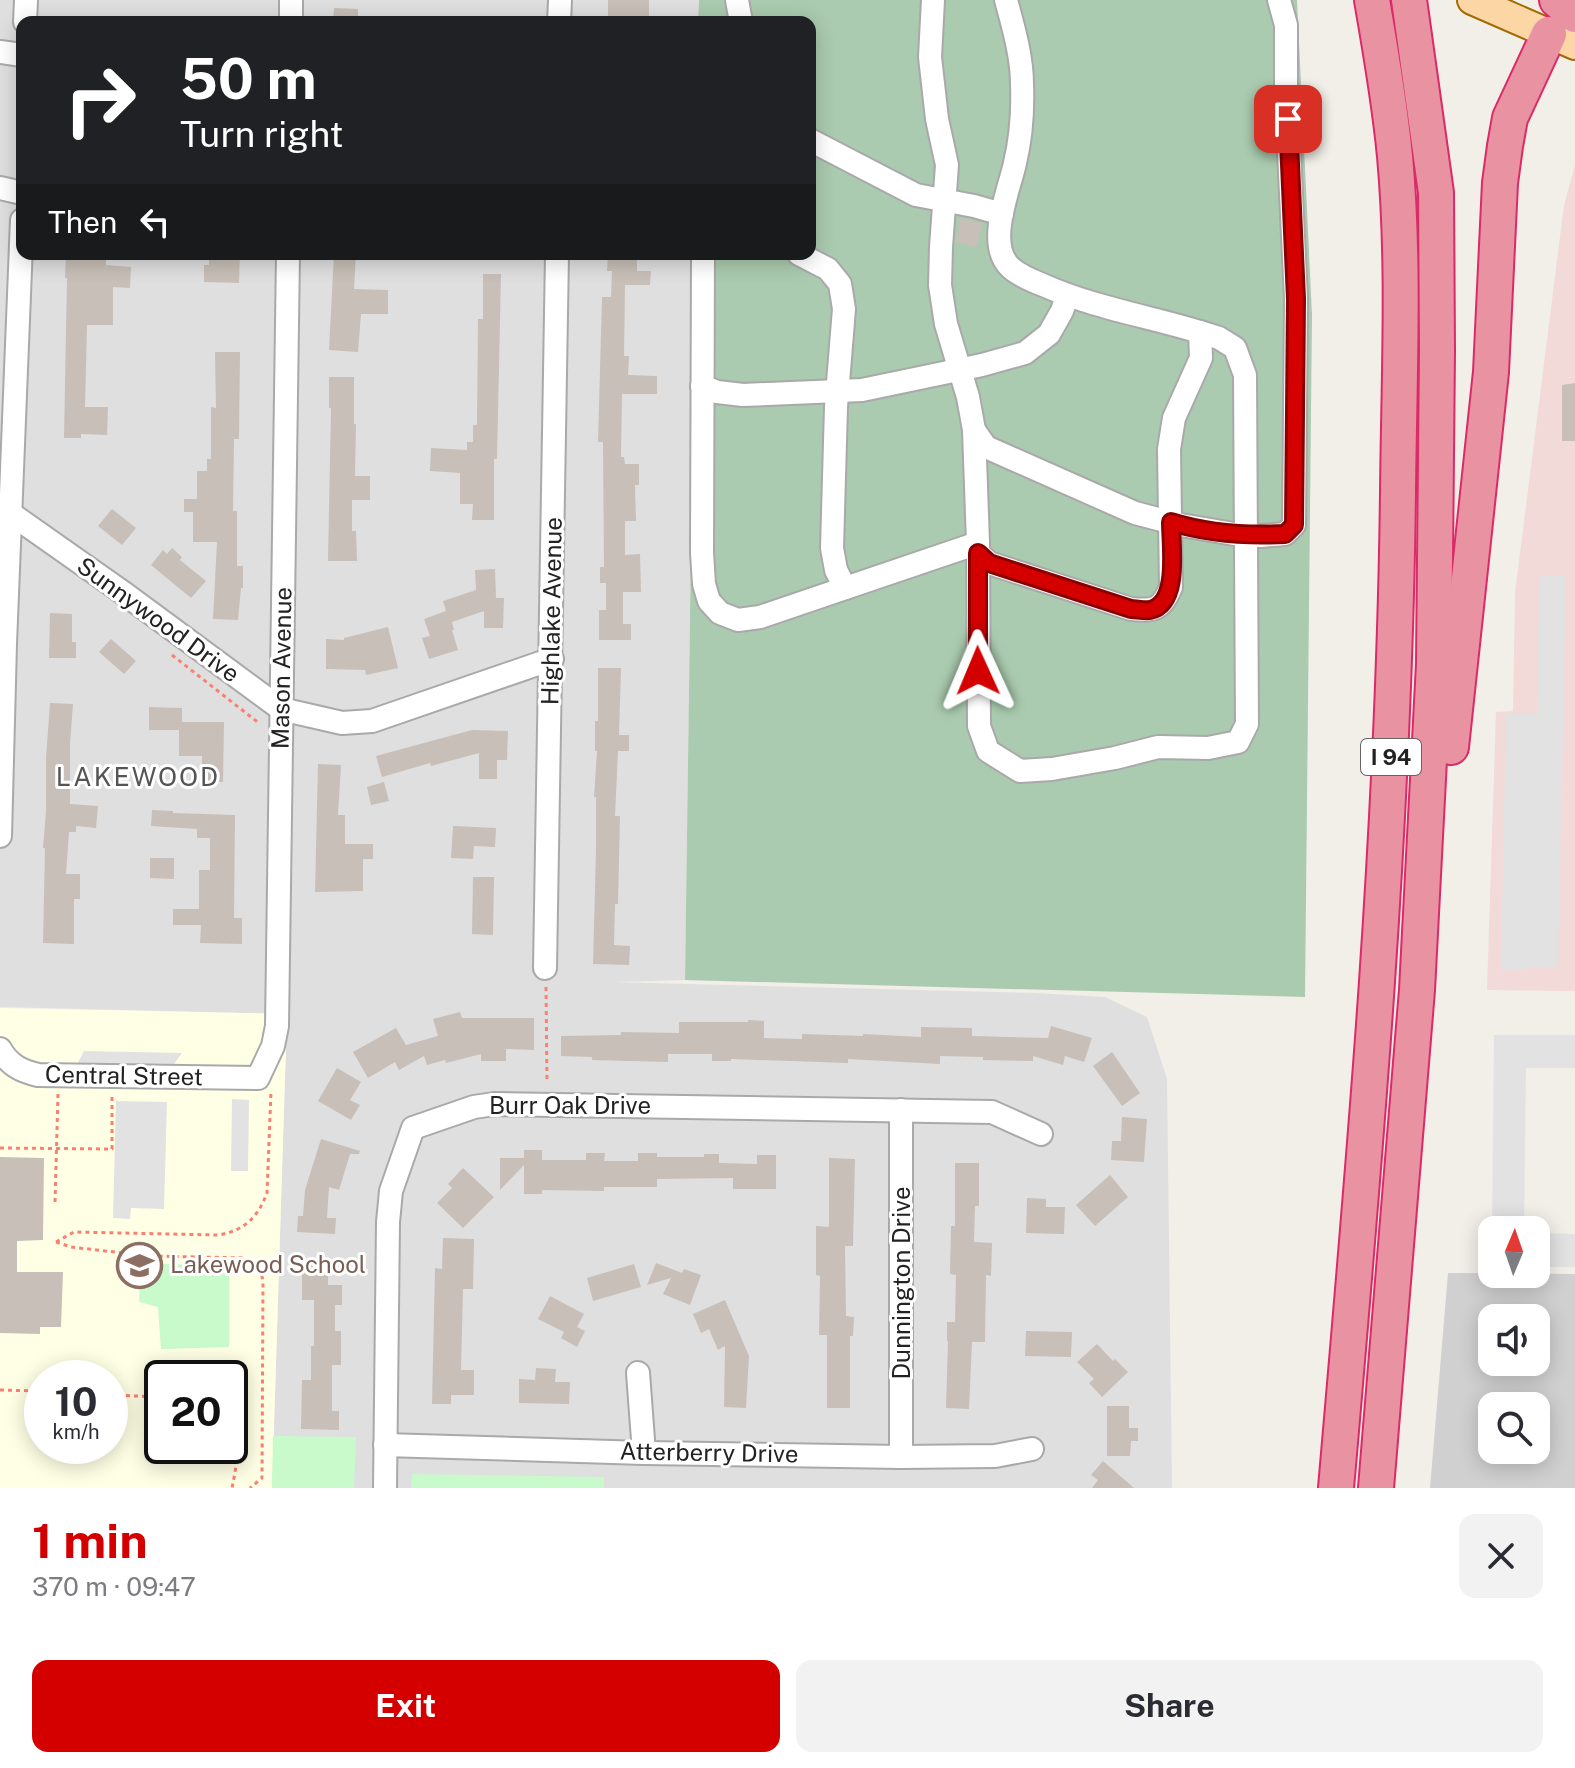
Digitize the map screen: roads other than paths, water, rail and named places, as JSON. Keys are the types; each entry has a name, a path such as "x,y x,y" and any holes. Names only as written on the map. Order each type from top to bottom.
{"highway":[{"name":"I 94","path":"1376,1488 1417,990 1434,664 1436,193 1409,0"},
{"path":"1420,928 1442,829 1491,372 1500,183 1505,146 1510,118 1566,32 1557,0"},
{"name":"I 94","path":"1336,1488 1361,1207 1394,703 1400,267 1395,155 1374,12"}],"main road":[{"path":"1472,0 1566,32"}],"street":[{"path":"933,0 930,57 937,119 947,165 940,285 946,324 968,397 974,430 979,726 988,751 1020,771 1052,769 1158,747 1208,748 1238,742 1247,724 1245,375 1235,348 1219,338 1067,296 1010,267 1001,252 999,228 1015,163 1022,81 1006,0"},
{"path":"974,430 986,447 1135,513 1181,525 1246,535 1285,534 1294,525 1296,299 1286,25 1279,0"},
{"path":"816,143 916,195 1002,214"},
{"path":"0,836 5,509 20,260"},
{"name":"Mason Avenue","path":"258,1078 273,1046 277,1026 288,260"},
{"name":"Highlake Avenue","path":"545,968 557,260"},
{"path":"703,260 702,553 704,584 709,601 720,613 738,620 760,617 978,548"},
{"path":"811,260 828,269 840,284 844,309 837,391 832,548 836,570 845,588"},
{"path":"702,386 717,392 743,395 862,390 960,370 1025,353 1049,334 1067,296"},
{"path":"978,548 989,563 1131,609 1150,610 1165,603 1171,587 1169,449 1174,418 1201,358 1200,332"},
{"name":"Sunnywood Drive","path":"5,509 281,709 317,719 342,723 372,721 552,659"},
{"name":"Central Street","path":"0,1049 10,1063 38,1075 258,1078"},
{"name":"Burr Oak Drive","path":"385,1488 388,1222 391,1191 413,1128 474,1107 494,1104 992,1112 1041,1134"},
{"name":"Dunnington Drive","path":"901,1110 901,1457"},
{"path":"638,1373 644,1453"},
{"name":"Atterberry Drive","path":"385,1445 901,1457 995,1456 1032,1449"}],"place":[{"name":"Lakewood School","path":"139,1265"}],"district":[{"name":"LAKEWOOD","path":"138,777"}]}
